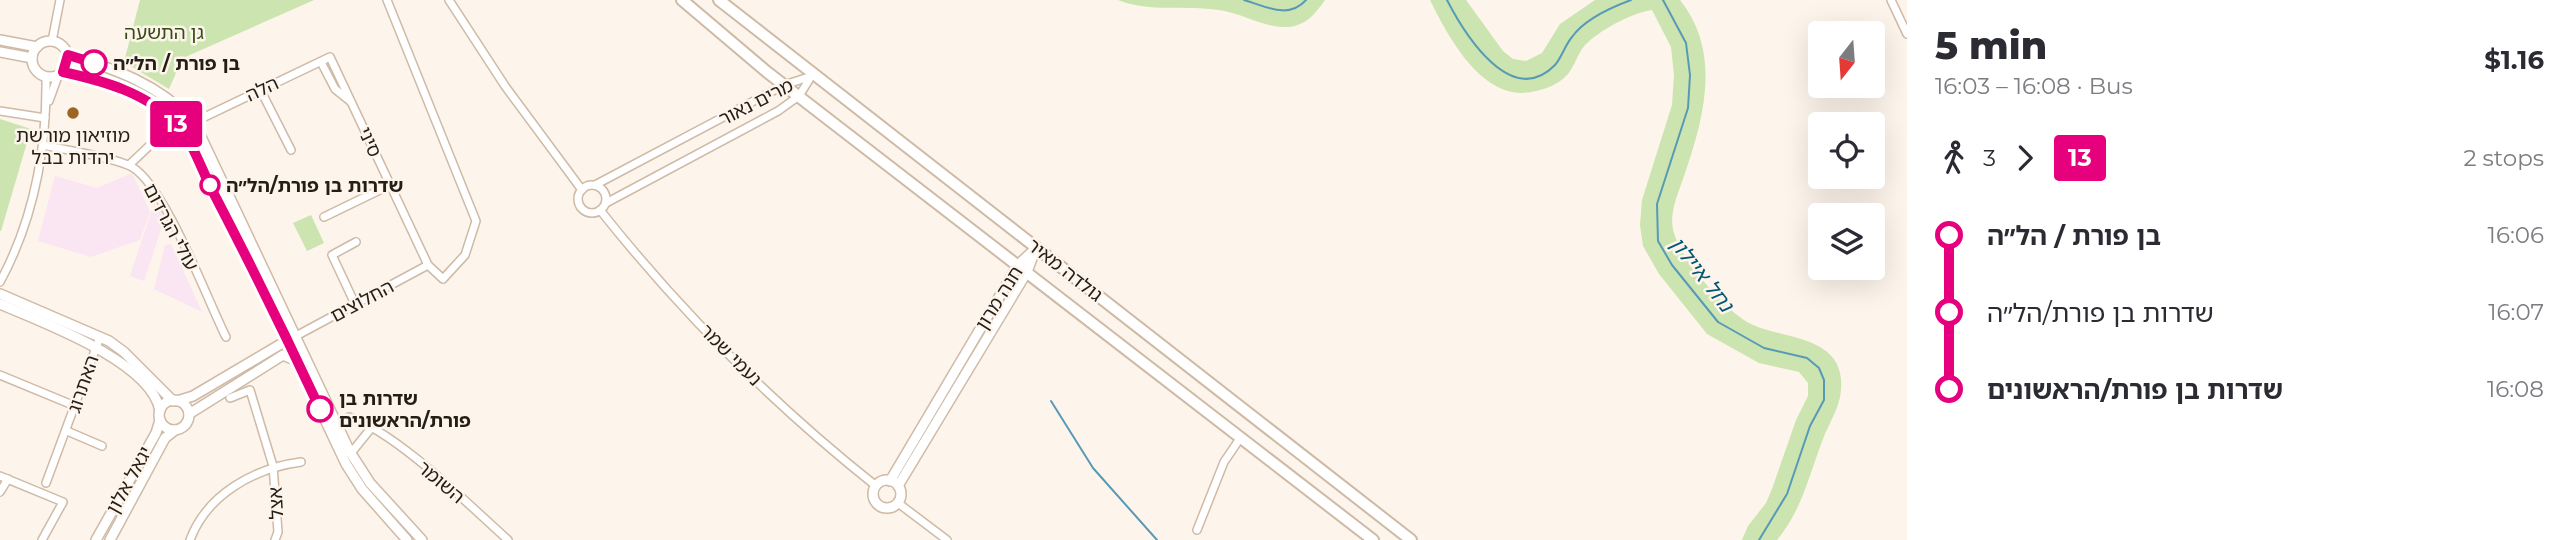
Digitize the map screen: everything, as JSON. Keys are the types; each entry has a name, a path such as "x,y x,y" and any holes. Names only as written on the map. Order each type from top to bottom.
{"main road":[{"name":"גולדה מאיר","path":"682,0 784,85 1373,540"},
{"name":"גולדה מאיר","path":"719,0 1411,540"}],"street":[{"path":"52,41 60,0"},
{"path":"387,0 476,221 464,256 443,279 428,265"},
{"path":"449,0 518,105 582,190"},
{"path":"1891,0 1907,34"},
{"path":"0,40 37,47 52,41"},
{"path":"0,282 28,219 43,145 47,108 68,55 65,48 52,41"},
{"path":"37,47 32,58 36,70 46,77 60,74 97,79 145,100 180,127 351,453 370,483 419,539"},
{"path":"0,52 32,58"},
{"path":"68,55 137,78 174,103 194,122 292,338 297,361 346,464 362,489 407,540"},
{"name":"סיני","path":"330,57 428,265"},
{"name":"הלה","path":"194,122 330,57"},
{"path":"321,62 335,89 351,101"},
{"name":"מרים נאור","path":"595,185 784,85 812,75"},
{"name":"מרים נאור","path":"606,203 778,111 799,96 812,75"},
{"path":"46,77 47,108"},
{"path":"260,89 291,150"},
{"path":"0,111 45,118"},
{"name":"עולי הגרדום","path":"43,145 129,165 142,174 153,188 226,337"},
{"path":"129,165 149,146"},
{"path":"324,217 390,185"},
{"path":"595,185 605,192 606,203 594,212 583,209 579,200 582,190 595,185"},
{"name":"נעמי שמר","path":"600,210 633,252 716,341 815,435 876,485"},
{"path":"355,304 332,255 356,242"},
{"name":"חנה מרון","path":"894,484 1036,248"},
{"name":"החלוצים","path":"292,338 428,265"},
{"path":"0,294 100,337 124,352 175,401 185,405 189,414 187,423 175,430 164,427 158,402 144,384 115,359 0,304"},
{"name":"האתרוג","path":"46,483 100,337"},
{"path":"160,416 164,404 188,398 292,338"},
{"path":"189,414 236,382 283,355 297,361"},
{"path":"0,375 75,406"},
{"path":"227,376 247,391 230,398"},
{"name":"אצל","path":"247,391 250,390 273,466 278,532 275,540"},
{"name":"יגאל אלון","path":"96,540 156,433 160,416"},
{"name":"השומר","path":"349,416 372,427 419,462 508,540"},
{"path":"351,453 372,427"},
{"name":"יגאל אלון","path":"110,540 165,438 175,430"},
{"name":"האתרוג","path":"66,431 102,446"},
{"path":"1197,530 1224,462 1241,437"},
{"path":"190,540 209,508 225,493 273,466 301,462"},
{"path":"0,492 4,477 63,502 42,540"},
{"path":"894,484 901,493 898,503 888,508 878,505 873,496 876,485 894,484"},
{"path":"898,503 947,540"}],"shaded area":[{"path":"132,173 150,212 140,240 91,257 38,241 55,176 97,188"},
{"path":"154,203 165,217 144,281 130,276"},
{"path":"171,244 202,312 154,289 165,245"}],"green space":[{"name":"גן התשעה","path":"140,0 314,0 174,62 176,73 169,89 124,62"},
{"path":"1118,0 1325,0 1305,22 1278,27 1219,10 1155,8"},
{"path":"1430,0 1466,0 1503,51 1513,59 1526,61 1542,53 1560,24 1595,0 1680,0 1693,20 1705,64 1705,86 1698,131 1673,211 1672,226 1678,244 1694,269 1738,315 1759,327 1817,346 1837,364 1841,379 1838,403 1804,492 1793,517 1777,540 1742,540 1772,489 1796,420 1808,396 1808,383 1799,372 1759,363 1707,334 1659,274 1643,246 1640,225 1642,200 1672,105 1674,75 1671,47 1652,10 1626,18 1591,39 1568,74 1559,82 1540,90 1517,93 1500,88 1471,65 1447,32"},
{"path":"0,119 31,129 1,231 0,231"},
{"path":"311,215 324,243 307,251 293,223"}],"waterway":[{"name":"נחל איילון","path":"1244,0 1276,10 1292,9 1306,0"},
{"name":"נחל איילון","path":"1447,0 1477,47 1491,62 1506,73 1522,78 1538,76 1555,65 1570,40 1584,25 1607,10 1631,0"},
{"name":"נחל איילון","path":"1663,0 1686,43 1690,75 1688,108 1657,204 1658,241 1672,265 1718,322 1764,348 1807,358 1819,368 1824,380 1824,400 1810,426 1787,494 1759,540"},
{"path":"1051,401 1093,468 1157,540"}],"bus line":[{"name":"13","path":"94,63 68,55 67,67 63,72 97,79 127,91 145,100 180,127 263,288 320,409"}],"place":[{"name":"בן פורת / הל״ה","path":"94,63"},
{"name":"מוזיאון מורשת יהדות בבל","path":"73,113"},
{"name":"שדרות בן פורת/הל״ה","path":"210,185"},
{"name":"שדרות בן פורת/הראשונים","path":"320,409"}]}
